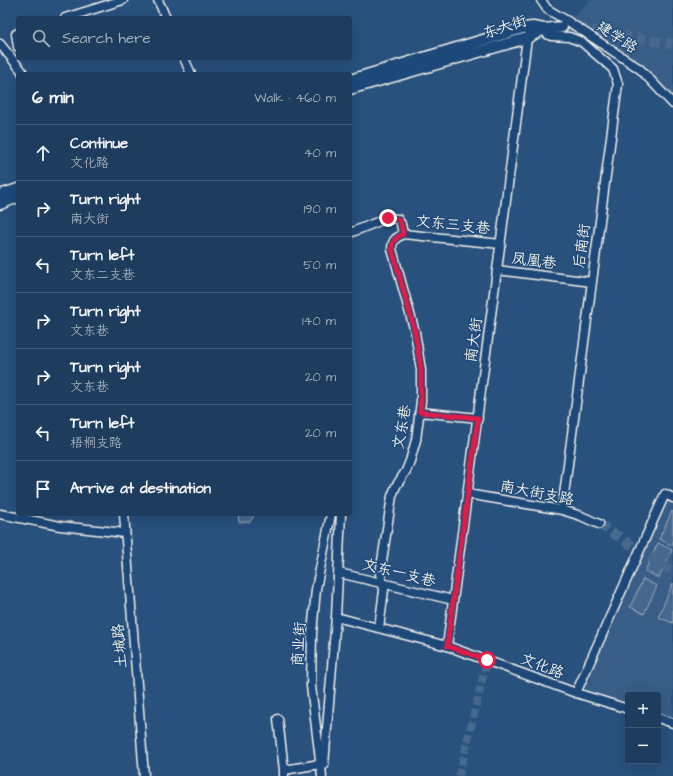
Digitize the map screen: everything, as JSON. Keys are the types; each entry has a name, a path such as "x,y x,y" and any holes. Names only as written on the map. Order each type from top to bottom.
{"main road":[{"name":"东大街","path":"352,79 523,28 533,27 544,29"},
{"path":"544,29 562,27"},
{"name":"东大街","path":"352,88 527,38 544,29"},
{"path":"0,196 16,190"},
{"path":"0,204 16,198"}],"street":[{"path":"71,16 123,0"},
{"path":"158,0 165,16"},
{"name":"建学路","path":"541,0 547,9 640,69 673,104"},
{"name":"后南街","path":"544,29 547,34 551,36 569,37 582,42 613,69 618,84 562,510"},
{"name":"南大街","path":"447,646 527,38"},
{"path":"0,44 23,72"},
{"path":"20,60 23,72"},
{"path":"185,60 190,72"},
{"path":"352,232 388,218 392,218 398,219 401,224 403,234"},
{"name":"文东三支巷","path":"403,234 501,244"},
{"name":"文东巷","path":"379,628 384,590 380,574 392,496 410,461 416,440 421,401 421,370 415,332 392,249 392,243 403,234"},
{"name":"凤凰巷","path":"497,270 592,282"},
{"path":"420,412 478,418"},
{"name":"南大街支路","path":"467,494 562,510 599,524"},
{"path":"576,693 665,494 673,498"},
{"path":"0,514 60,526 125,533"},
{"name":"土城路","path":"124,516 144,776"},
{"name":"商业街","path":"322,776 311,686 312,634 316,589 331,516"},
{"name":"商业街","path":"322,776 336,617 341,516"},
{"name":"文东一支巷","path":"339,573 453,600"},
{"name":"文化路","path":"336,617 447,646 576,693 625,708"},
{"path":"278,719 284,773 320,764"},
{"path":"661,719 673,723"}],"shaded area":[{"path":"590,0 673,0 673,104 640,69 569,22"},
{"path":"665,494 673,498 673,723 661,719 661,692 625,692 625,708 576,693"},
{"path":"672,511 673,512 673,546 659,539"},
{"path":"238,516 254,516 250,522 239,522"},
{"path":"658,543 672,550 659,578 645,571"},
{"path":"643,579 657,586 644,614 630,607"},
{"path":"673,583 673,623 658,617"}],"tunnel":[{"path":"562,27 583,29 673,44"},
{"path":"599,524 673,572"},
{"path":"459,776 487,660"}],"route":[{"path":"388,218 398,219 401,224 403,234 392,243 392,249 415,332 421,370 420,412 478,418 447,646 487,660"}]}
